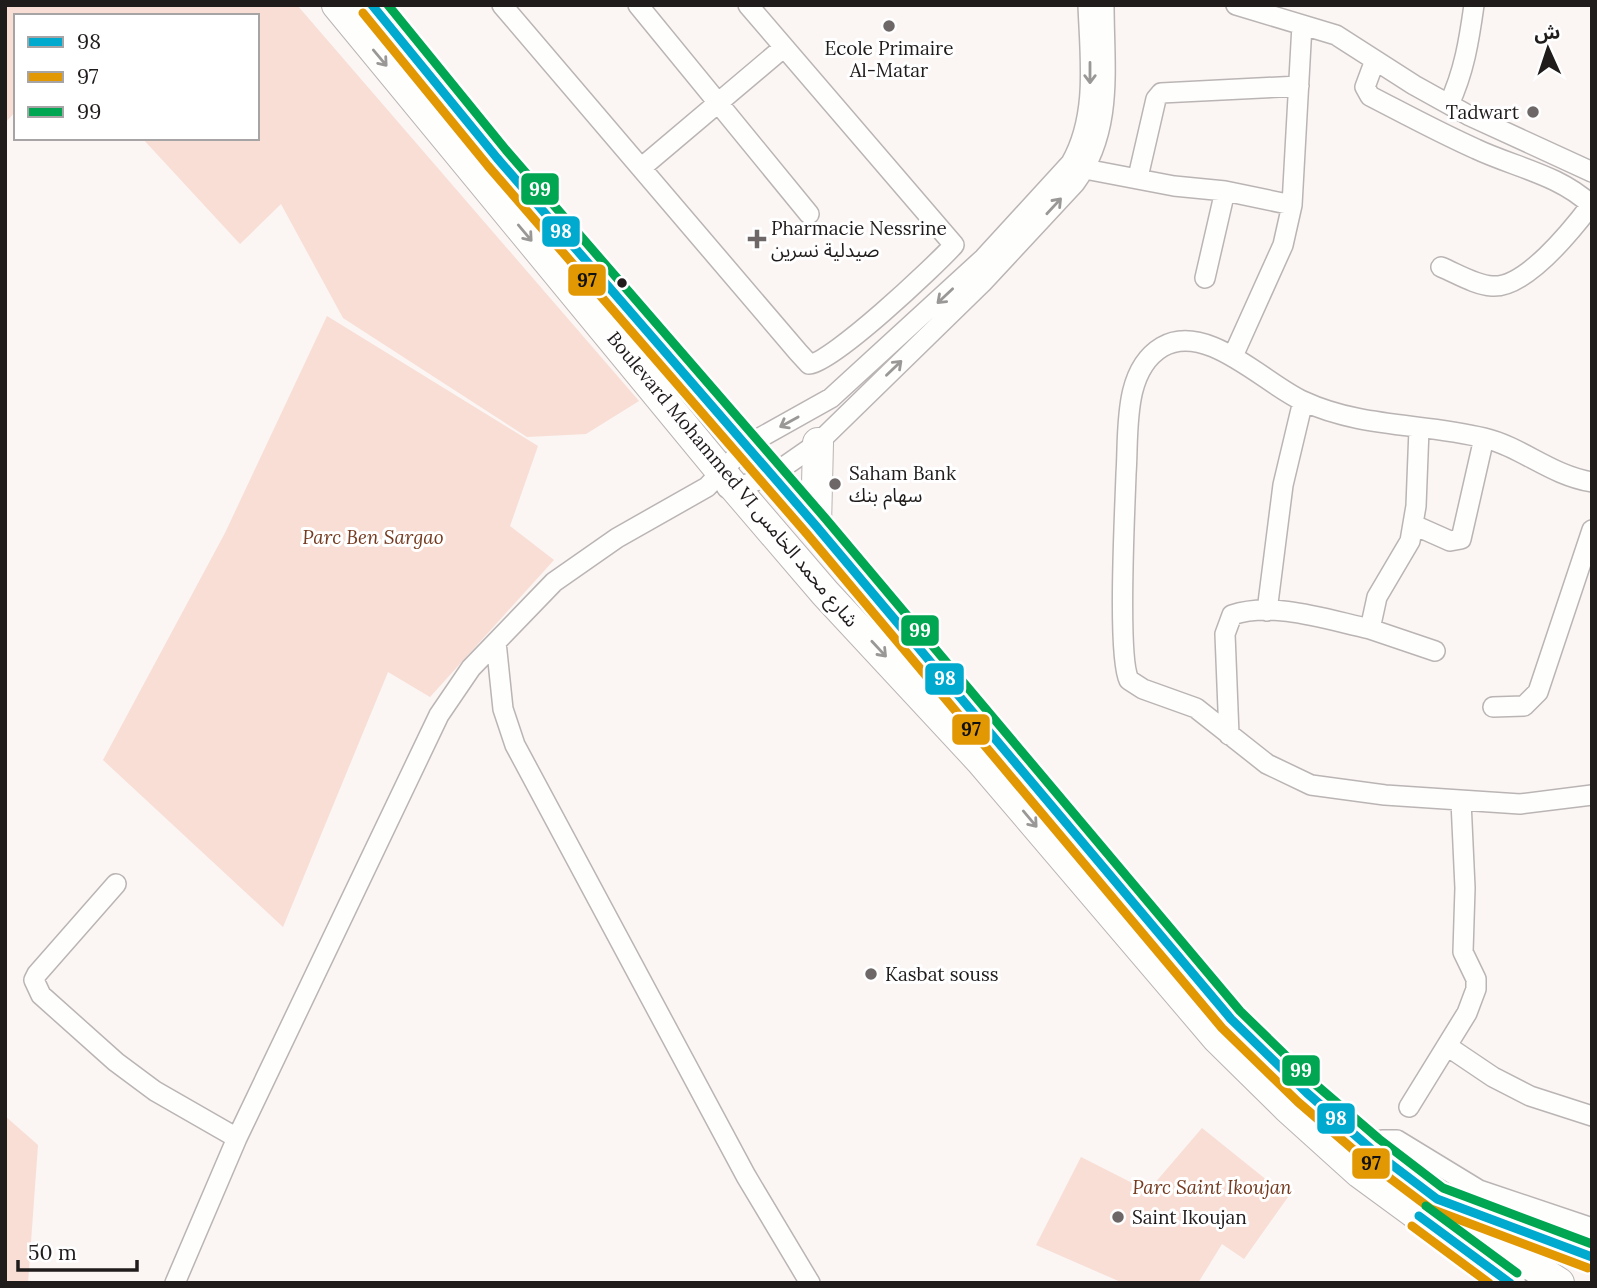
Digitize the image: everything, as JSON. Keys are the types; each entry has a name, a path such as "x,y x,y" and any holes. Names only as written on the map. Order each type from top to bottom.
{"main road":[{"name":"Boulevard Mohammed VI شارع محمد الخامس","path":"337,5 722,482 981,761 1217,1038 1288,1108 1360,1173 1510,1283"},
{"name":"Boulevard Mohammed VI شارع محمد الخامس","path":"372,5 506,168 747,445 1231,1019 1307,1093 1371,1149 1498,1244 1559,1283"},
{"path":"816,526 818,443"}],"street":[{"path":"502,5 809,364 821,363 840,348 954,245"},
{"path":"638,5 809,214"},
{"path":"748,5 975,267"},
{"path":"722,482 747,445 831,398 975,267 1071,163 1081,146 1090,104 1088,5"},
{"path":"175,1283 237,1138 439,715 462,679 576,564 722,482 772,475 818,443 982,282 1085,169 1101,131 1104,110 1104,5"},
{"path":"1236,5 1336,35 1449,104 1550,156 1592,172"},
{"path":"1449,104 1461,79 1467,56 1474,5"},
{"path":"1233,356 1283,245 1292,205 1301,25"},
{"path":"641,168 783,48"},
{"path":"1375,60 1365,87 1370,96 1477,150 1516,163 1569,189 1592,205 1554,248 1512,283 1489,286 1441,267"},
{"path":"1138,177 1156,99 1161,93 1299,86"},
{"path":"1085,169 1174,186 1225,191 1292,205"},
{"path":"1205,278 1225,191"},
{"path":"1592,482 1574,479 1541,466 1484,438 1348,417 1303,401 1233,356 1204,344 1176,342 1163,346 1144,362 1132,397 1125,519 1126,674 1129,680 1143,689 1196,708 1267,764 1311,785 1461,801 1520,804 1592,795"},
{"path":"1268,611 1283,485 1303,401"},
{"path":"1370,629 1377,597 1402,558 1414,525 1419,429"},
{"path":"1414,525 1450,541 1461,539 1484,438"},
{"path":"1493,707 1524,706 1538,692 1592,530"},
{"path":"1228,735 1227,623 1232,615 1242,611 1306,615 1370,629 1435,651"},
{"path":"496,642 503,709 515,745 740,1164 810,1283"},
{"path":"1409,1107 1467,1013 1476,989 1476,979 1463,952 1465,888 1461,801"},
{"path":"116,884 37,974 36,987 41,995 116,1062 155,1091 237,1138"},
{"path":"1447,1046 1493,1077 1530,1096 1592,1116"},
{"path":"1371,1149 1382,1140 1397,1140 1479,1190 1592,1228"},
{"path":"1437,1199 1592,1257"}],"green space":[{"path":"5,5 297,5 639,401 586,434 527,437 343,318 281,204 240,244 144,140 259,140 259,14 14,14 14,113 5,123"},
{"name":"Parc Ben Sargao","path":"327,316 538,446 510,526 554,560 430,697 388,672 283,927 103,760 225,533"},
{"path":"5,1116 38,1145 28,1283 5,1283"},
{"name":"Saint Ikoujan","path":"1202,1128 1288,1197 1244,1259 1222,1244 1198,1283 1123,1283 1036,1245 1081,1157 1148,1191"}],"transit line":[{"name":"98","path":"372,5 497,158 816,526 1231,1019 1307,1093 1371,1149 1437,1199 1592,1257"},
{"name":"99","path":"388,5 506,150 825,518 1240,1011 1315,1084 1379,1139 1443,1188 1592,1244"},
{"name":"97","path":"363,13 488,166 807,534 1222,1028 1298,1102 1363,1158 1431,1209 1588,1268"},
{"name":"99","path":"1426,1206 1517,1273"},
{"name":"98","path":"1419,1216 1510,1283"},
{"name":"97","path":"1412,1226 1489,1283"}],"place":[{"name":"Ecole Primaire Al-Matar","path":"889,26"},
{"name":"Tadwart","path":"1533,112"},
{"name":"Pharmacie Nessrine صيدلية نسرين","path":"757,239"},
{"name":"Saham Bank سهام بنك","path":"835,484"},
{"name":"Kasbat souss","path":"871,974"},
{"name":"Saint Ikoujan","path":"1118,1217"}],"park label":[{"name":"Parc Saint Ikoujan","path":"1212,1187"}]}
